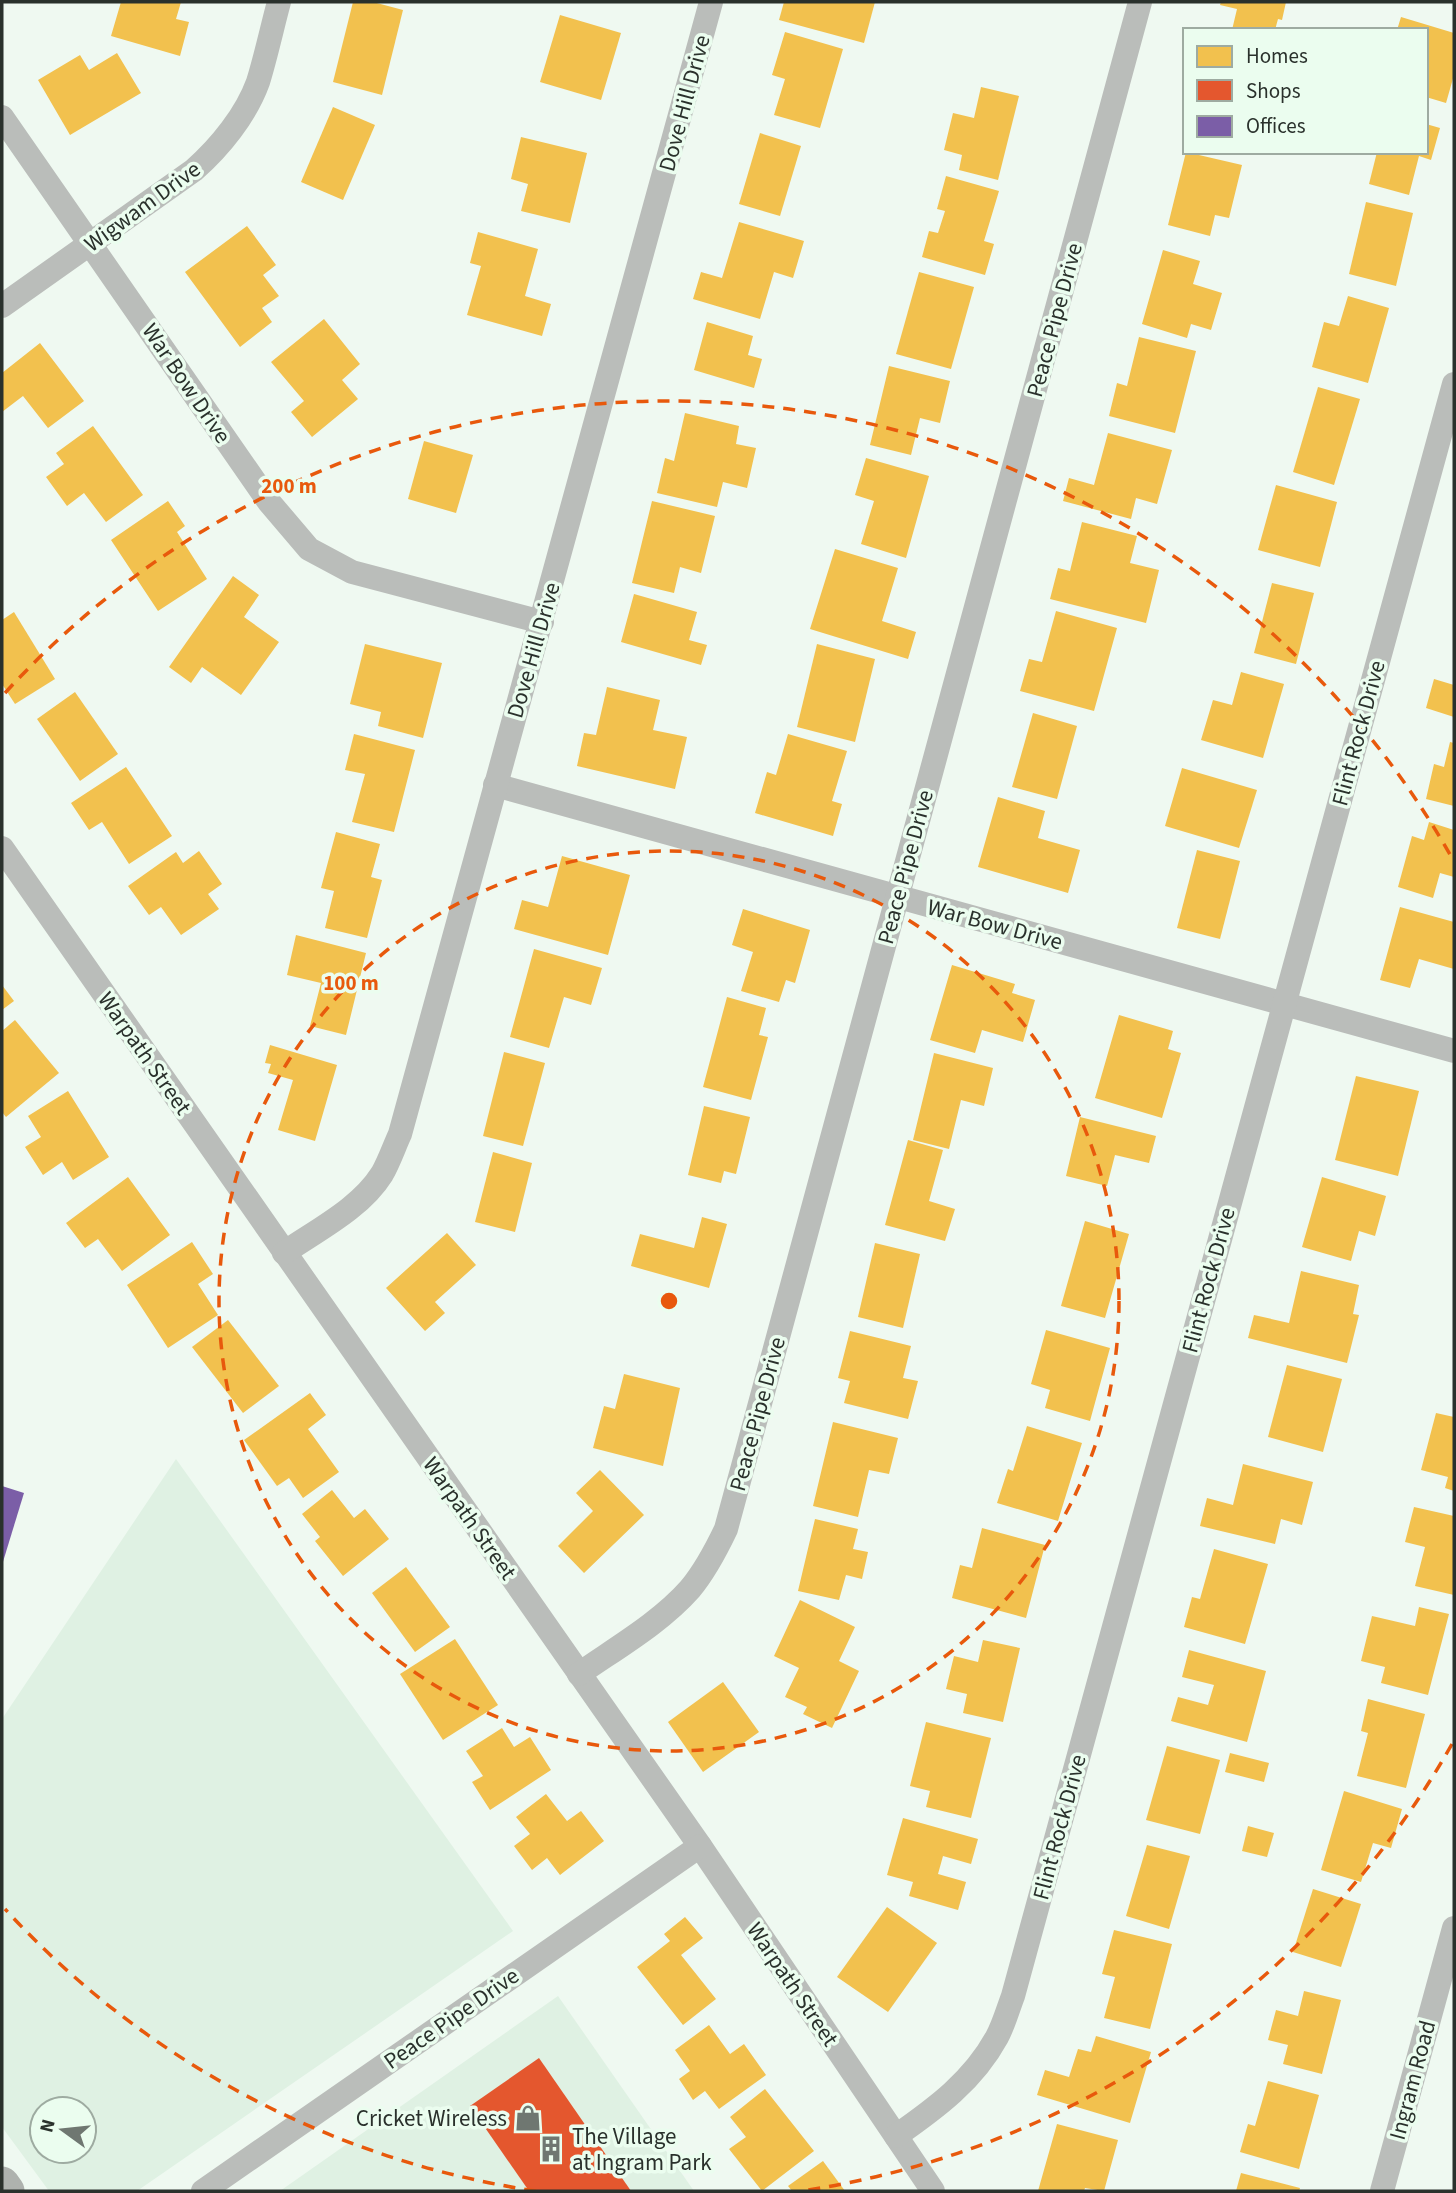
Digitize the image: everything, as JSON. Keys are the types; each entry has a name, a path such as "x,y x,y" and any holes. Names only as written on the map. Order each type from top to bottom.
{"main road":[{"path":"2,2184 7,2191"}],"street":[{"name":"Wigwam Drive","path":"2,306 208,158 238,121 257,84 279,2"},
{"name":"Dove Hill Drive","path":"284,1253 353,1205 382,1173 400,1134 711,2"},
{"name":"Peace Pipe Drive","path":"579,1674 667,1611 690,1588 711,1558 726,1529 1140,2"},
{"name":"War Bow Drive","path":"2,117 269,502 309,549 352,572 542,622"},
{"name":"Flint Rock Drive","path":"896,2136 943,2102 974,2072 998,2036 1013,1996 1454,384"},
{"name":"War Bow Drive","path":"495,785 1454,1051"},
{"name":"Warpath Street","path":"2,848 700,1846 933,2191"},
{"name":"Peace Pipe Drive","path":"203,2191 700,1846"},
{"name":"Ingram Road","path":"1382,2191 1454,1928"}],"shaded area":[{"path":"176,1459 513,1931 137,2191 49,2191 30,2165 98,2165 98,2095 28,2095 28,2162 2,2127 2,1719"},
{"path":"558,1996 694,2191 280,2191"}],"building: Homes":[{"path":"121,2 181,2 176,19 189,22 180,56 111,36"},
{"path":"353,2 373,2 403,10 382,95 333,82"},
{"path":"784,2 875,2 864,43 779,20"},
{"path":"1221,2 1286,2 1282,20 1278,19 1276,28 1232,28 1237,9 1220,5"},
{"path":"560,15 621,33 601,100 540,82"},
{"path":"1401,17 1454,33 1454,75 1446,103 1428,98 1428,28 1398,28"},
{"path":"785,32 843,49 820,128 774,115 785,79 772,75"},
{"path":"117,53 141,93 70,135 38,80 80,55 89,70"},
{"path":"981,87 1019,96 998,180 959,170 962,155 944,150 953,113 974,118"},
{"path":"333,107 375,125 343,200 301,182"},
{"path":"1428,125 1440,128 1431,160 1419,156 1409,195 1369,184 1376,154 1428,154"},
{"path":"760,133 801,146 780,216 739,204"},
{"path":"521,137 587,153 570,223 521,211 528,184 511,179"},
{"path":"1186,154 1242,165 1229,218 1215,215 1210,236 1168,225"},
{"path":"946,176 999,191 984,241 994,244 985,275 922,257 929,231 938,233 945,211 937,209"},
{"path":"1366,202 1413,213 1396,286 1349,274"},
{"path":"739,222 804,241 793,278 774,272 760,319 693,299 701,272 722,278"},
{"path":"247,226 276,265 263,275 279,296 262,308 272,322 240,347 185,272"},
{"path":"478,232 538,249 525,296 551,304 542,336 467,315 481,266 470,263"},
{"path":"1163,250 1200,261 1193,284 1222,293 1211,330 1191,324 1187,338 1142,324"},
{"path":"919,272 974,287 951,369 896,354"},
{"path":"1348,296 1389,308 1368,383 1312,367 1324,322 1339,326"},
{"path":"324,319 360,364 342,380 358,399 312,437 291,412 304,401 271,362"},
{"path":"707,322 753,336 748,355 762,359 754,388 694,370"},
{"path":"1139,337 1196,351 1175,433 1109,416 1117,383 1127,386"},
{"path":"40,343 84,401 48,428 23,396 2,412 2,373"},
{"path":"889,366 950,381 940,423 920,418 911,455 870,445"},
{"path":"1318,387 1360,399 1334,485 1293,472"},
{"path":"685,413 739,426 736,444 756,448 747,488 723,482 717,507 657,493 665,458 674,461"},
{"path":"93,426 143,495 106,522 84,493 67,506 46,477 64,464 56,453"},
{"path":"1108,433 1172,450 1157,504 1136,498 1131,519 1063,501 1069,478 1094,485"},
{"path":"424,441 473,455 456,513 408,499"},
{"path":"866,458 929,476 906,558 861,544 874,501 855,495"},
{"path":"1276,485 1337,502 1320,567 1258,550"},
{"path":"168,501 185,526 177,532 207,579 158,611 111,540"},
{"path":"652,501 715,516 701,573 680,567 674,593 632,583"},
{"path":"1082,522 1137,536 1130,563 1159,570 1146,623 1050,599 1058,568 1070,571"},
{"path":"835,549 898,568 882,621 916,632 908,659 810,629"},
{"path":"233,576 259,595 244,617 279,642 241,695 202,667 191,683 169,667"},
{"path":"1272,583 1314,593 1296,664 1254,653"},
{"path":"634,594 697,612 689,640 707,645 701,665 621,642"},
{"path":"1056,611 1117,628 1094,711 1020,691 1029,659 1042,662"},
{"path":"14,612 55,679 15,704 2,684 2,620"},
{"path":"365,644 442,663 423,738 378,726 381,712 350,704"},
{"path":"817,644 875,659 855,742 797,727"},
{"path":"1241,672 1284,684 1263,758 1201,740 1213,700 1232,705"},
{"path":"1434,679 1454,685 1454,717 1426,708"},
{"path":"607,687 660,700 653,730 687,737 675,789 577,766 584,733 596,735"},
{"path":"75,692 118,754 80,781 37,719"},
{"path":"1033,713 1077,726 1057,799 1012,787"},
{"path":"354,734 415,750 394,832 352,822 365,774 345,770"},
{"path":"788,734 847,751 832,801 842,804 833,836 755,813 767,772 776,775"},
{"path":"1450,742 1454,743 1454,806 1426,799 1434,764 1444,767"},
{"path":"126,767 172,836 129,864 102,822 89,830 71,803"},
{"path":"1182,768 1257,790 1239,848 1165,826"},
{"path":"998,797 1045,811 1038,838 1080,850 1068,893 978,867"},
{"path":"1429,822 1454,830 1454,877 1440,873 1433,898 1398,887 1412,836 1424,840"},
{"path":"336,832 380,844 371,877 382,880 367,938 325,928 334,891 321,888"},
{"path":"1197,850 1240,861 1220,939 1177,928"},
{"path":"199,851 222,884 208,894 219,909 181,935 161,907 149,915 128,886 176,852 183,863"},
{"path":"562,856 630,875 608,955 514,929 522,900 548,907"},
{"path":"1400,907 1454,922 1454,969 1419,959 1410,988 1380,980"},
{"path":"743,909 810,930 795,983 786,980 779,1002 741,991 753,952 732,945"},
{"path":"296,935 366,953 346,1035 310,1026 321,983 287,975"},
{"path":"534,949 602,968 591,1005 564,997 549,1048 510,1037"},
{"path":"952,965 1015,984 1012,993 1035,1000 1023,1042 982,1030 975,1053 930,1040"},
{"path":"2,985 14,1001 2,1010"},
{"path":"727,997 766,1008 759,1035 768,1037 751,1100 703,1087"},
{"path":"1119,1015 1173,1031 1168,1049 1181,1053 1162,1118 1095,1098"},
{"path":"15,1020 59,1073 6,1117 2,1112 2,1031"},
{"path":"270,1045 337,1065 315,1141 278,1130 293,1080 268,1073 271,1064 265,1063"},
{"path":"504,1052 545,1063 523,1146 483,1136"},
{"path":"934,1053 993,1068 984,1106 961,1100 949,1149 913,1140"},
{"path":"1356,1076 1419,1091 1398,1176 1335,1160"},
{"path":"68,1091 109,1157 73,1180 62,1162 43,1175 25,1147 41,1137 28,1116"},
{"path":"704,1106 750,1117 736,1174 724,1171 721,1183 688,1175"},
{"path":"1080,1117 1156,1136 1149,1163 1115,1155 1107,1186 1066,1176"},
{"path":"908,1140 943,1150 929,1201 955,1209 945,1241 885,1225"},
{"path":"493,1152 532,1163 515,1232 475,1222"},
{"path":"128,1177 170,1235 122,1271 98,1239 85,1248 66,1223"},
{"path":"1322,1177 1386,1196 1375,1236 1359,1231 1351,1261 1302,1247"},
{"path":"702,1217 727,1224 709,1288 631,1266 640,1234 694,1248"},
{"path":"1085,1221 1129,1234 1105,1318 1061,1306"},
{"path":"447,1233 476,1265 435,1302 445,1313 425,1331 386,1288"},
{"path":"192,1242 213,1274 198,1284 218,1315 168,1348 127,1285"},
{"path":"875,1243 920,1254 903,1328 858,1317"},
{"path":"1301,1271 1359,1285 1353,1314 1359,1315 1347,1363 1248,1338 1254,1315 1289,1323"},
{"path":"228,1320 279,1386 243,1413 192,1347"},
{"path":"1046,1330 1110,1348 1090,1421 1045,1408 1050,1390 1031,1384"},
{"path":"850,1331 911,1346 903,1378 918,1381 908,1419 844,1403 850,1381 838,1378"},
{"path":"1287,1365 1342,1379 1323,1452 1268,1437"},
{"path":"624,1374 680,1388 663,1466 593,1448 604,1406 615,1409"},
{"path":"310,1393 326,1415 308,1429 339,1472 303,1498 289,1478 277,1486 244,1440"},
{"path":"1436,1413 1454,1417 1454,1491 1445,1488 1448,1477 1421,1470"},
{"path":"833,1422 898,1438 889,1474 869,1470 858,1517 813,1506"},
{"path":"1027,1426 1082,1443 1058,1521 997,1503 1008,1469 1013,1471"},
{"path":"1243,1464 1313,1482 1302,1525 1281,1519 1275,1544 1200,1526 1207,1498 1233,1505"},
{"path":"600,1470 644,1515 584,1573 558,1546 593,1511 576,1493"},
{"path":"332,1490 354,1518 365,1509 389,1539 343,1576 315,1541 320,1537 302,1514"},
{"path":"1414,1507 1454,1516 1454,1595 1415,1586 1425,1547 1405,1542"},
{"path":"815,1519 858,1529 853,1549 868,1552 862,1579 846,1575 839,1600 798,1591"},
{"path":"982,1528 1045,1545 1026,1618 952,1598 960,1565 972,1568"},
{"path":"1214,1549 1268,1564 1245,1644 1184,1627 1192,1597 1200,1599"},
{"path":"406,1567 450,1627 415,1652 372,1593"},
{"path":"800,1600 855,1627 839,1661 859,1671 832,1728 803,1714 807,1707 785,1697 799,1668 774,1656"},
{"path":"1419,1607 1449,1614 1428,1695 1381,1683 1385,1667 1361,1661 1372,1616 1415,1626"},
{"path":"455,1639 498,1705 443,1740 400,1674"},
{"path":"983,1640 1020,1648 1003,1722 963,1713 967,1694 946,1689 954,1656 978,1662"},
{"path":"1189,1650 1266,1671 1247,1742 1171,1721 1178,1697 1208,1705 1214,1685 1182,1677"},
{"path":"723,1682 759,1732 703,1772 668,1722"},
{"path":"1368,1699 1425,1714 1406,1788 1357,1776 1368,1733 1361,1731"},
{"path":"926,1722 991,1738 971,1818 926,1807 930,1791 910,1786"},
{"path":"502,1728 514,1747 530,1737 551,1770 490,1810 472,1782 483,1776 466,1751"},
{"path":"1167,1746 1220,1760 1200,1834 1146,1820"},
{"path":"1230,1753 1269,1763 1264,1782 1225,1772"},
{"path":"1344,1791 1402,1809 1391,1848 1373,1843 1361,1882 1321,1870"},
{"path":"546,1794 567,1821 581,1811 604,1841 560,1875 547,1858 532,1870 514,1846 530,1834 516,1817"},
{"path":"903,1818 978,1839 971,1864 943,1856 938,1874 966,1882 958,1910 909,1896 913,1882 887,1875"},
{"path":"1248,1826 1274,1833 1267,1857 1242,1851"},
{"path":"1147,1845 1190,1856 1169,1929 1126,1916"},
{"path":"1313,1889 1361,1904 1341,1967 1293,1952"},
{"path":"887,1907 937,1943 888,2012 837,1977"},
{"path":"685,1917 703,1938 681,1955 716,1999 683,2025 637,1967 670,1941 664,1934"},
{"path":"1114,1930 1172,1944 1150,2029 1104,2018 1115,1977 1102,1974"},
{"path":"1304,1991 1341,2000 1322,2074 1283,2064 1288,2045 1268,2040 1276,2010 1298,2016"},
{"path":"709,2025 730,2054 744,2044 766,2075 719,2109 705,2091 693,2100 679,2079 690,2071 675,2050"},
{"path":"1096,2036 1151,2052 1130,2123 1037,2095 1045,2070 1069,2077 1078,2049 1091,2052"},
{"path":"1268,2081 1319,2095 1299,2169 1240,2152 1248,2124 1255,2126"},
{"path":"765,2089 814,2151 762,2191 729,2149 746,2137 730,2117"},
{"path":"1057,2124 1118,2140 1104,2191 1085,2188 1084,2191 1038,2191"},
{"path":"823,2161 845,2191 792,2191 788,2186"},
{"path":"1241,2173 1300,2188 1299,2191 1236,2191"}],"building: Shops":[{"name":"The Village at Ingram Park","path":"539,2058 631,2191 529,2191 470,2106"}],"building: Offices":[{"path":"2,1486 24,1493 2,1565"}],"place":[{"name":"Cricket Wireless","path":"528,2118"},
{"name":"The Village at Ingram Park","path":"551,2149"}]}
